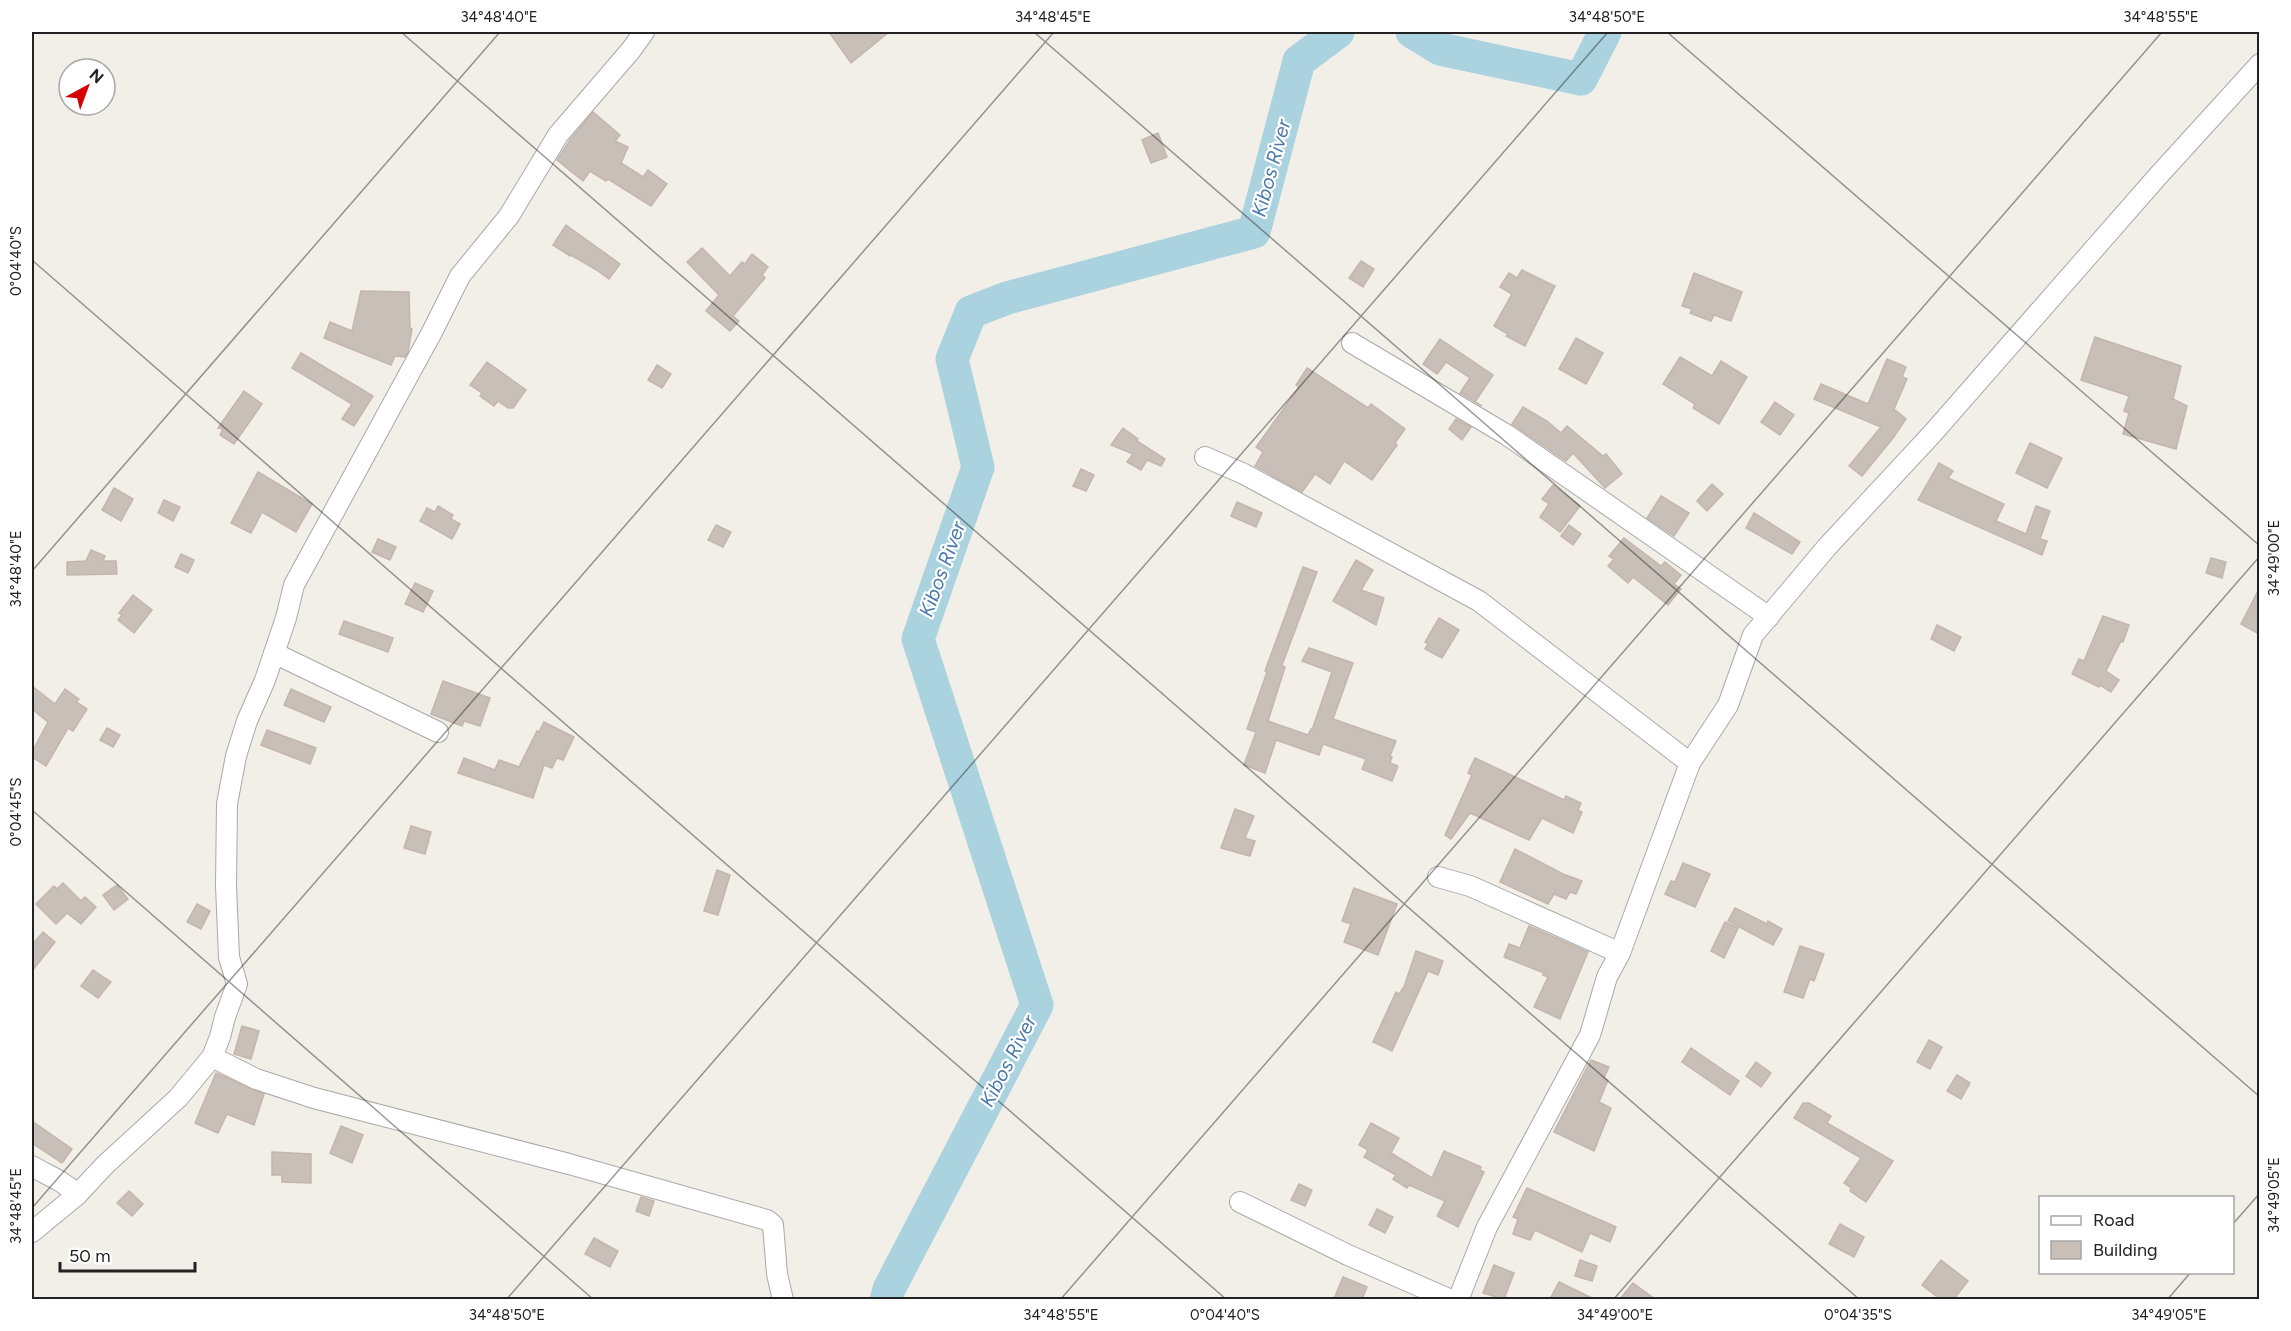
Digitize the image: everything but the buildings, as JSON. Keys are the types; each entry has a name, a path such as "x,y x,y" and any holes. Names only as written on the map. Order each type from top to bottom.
{"street":[{"path":"32,1232 77,1195 105,1165 178,1098 212,1057 237,984 229,957 226,886 227,804 236,756 274,652 294,585 432,332 460,276 509,216 558,135 644,32"},
{"path":"1458,1299 1487,1227 1590,1035 1607,977 1620,953 1690,763 1728,705 1753,635 1827,547 1932,434 2259,64"},
{"path":"1352,343 1507,435 1769,617"},
{"path":"1205,457 1245,474 1479,601 1690,763"},
{"path":"274,652 438,732"},
{"path":"1437,877 1470,886 1620,953"},
{"path":"212,1057 256,1079 314,1098 569,1164 767,1220 773,1225 777,1274 783,1299"},
{"path":"32,1166 64,1182 77,1195"},
{"path":"1239,1202 1348,1255 1451,1299"}],"waterway":[{"name":"Kibos River","path":"886,1300 889,1289 1037,1005 918,639 978,467 952,359 971,312 1007,298 1254,232 1299,61 1338,32"},
{"name":"Kibos River","path":"1412,32 1440,49 1581,79 1605,32"}]}
